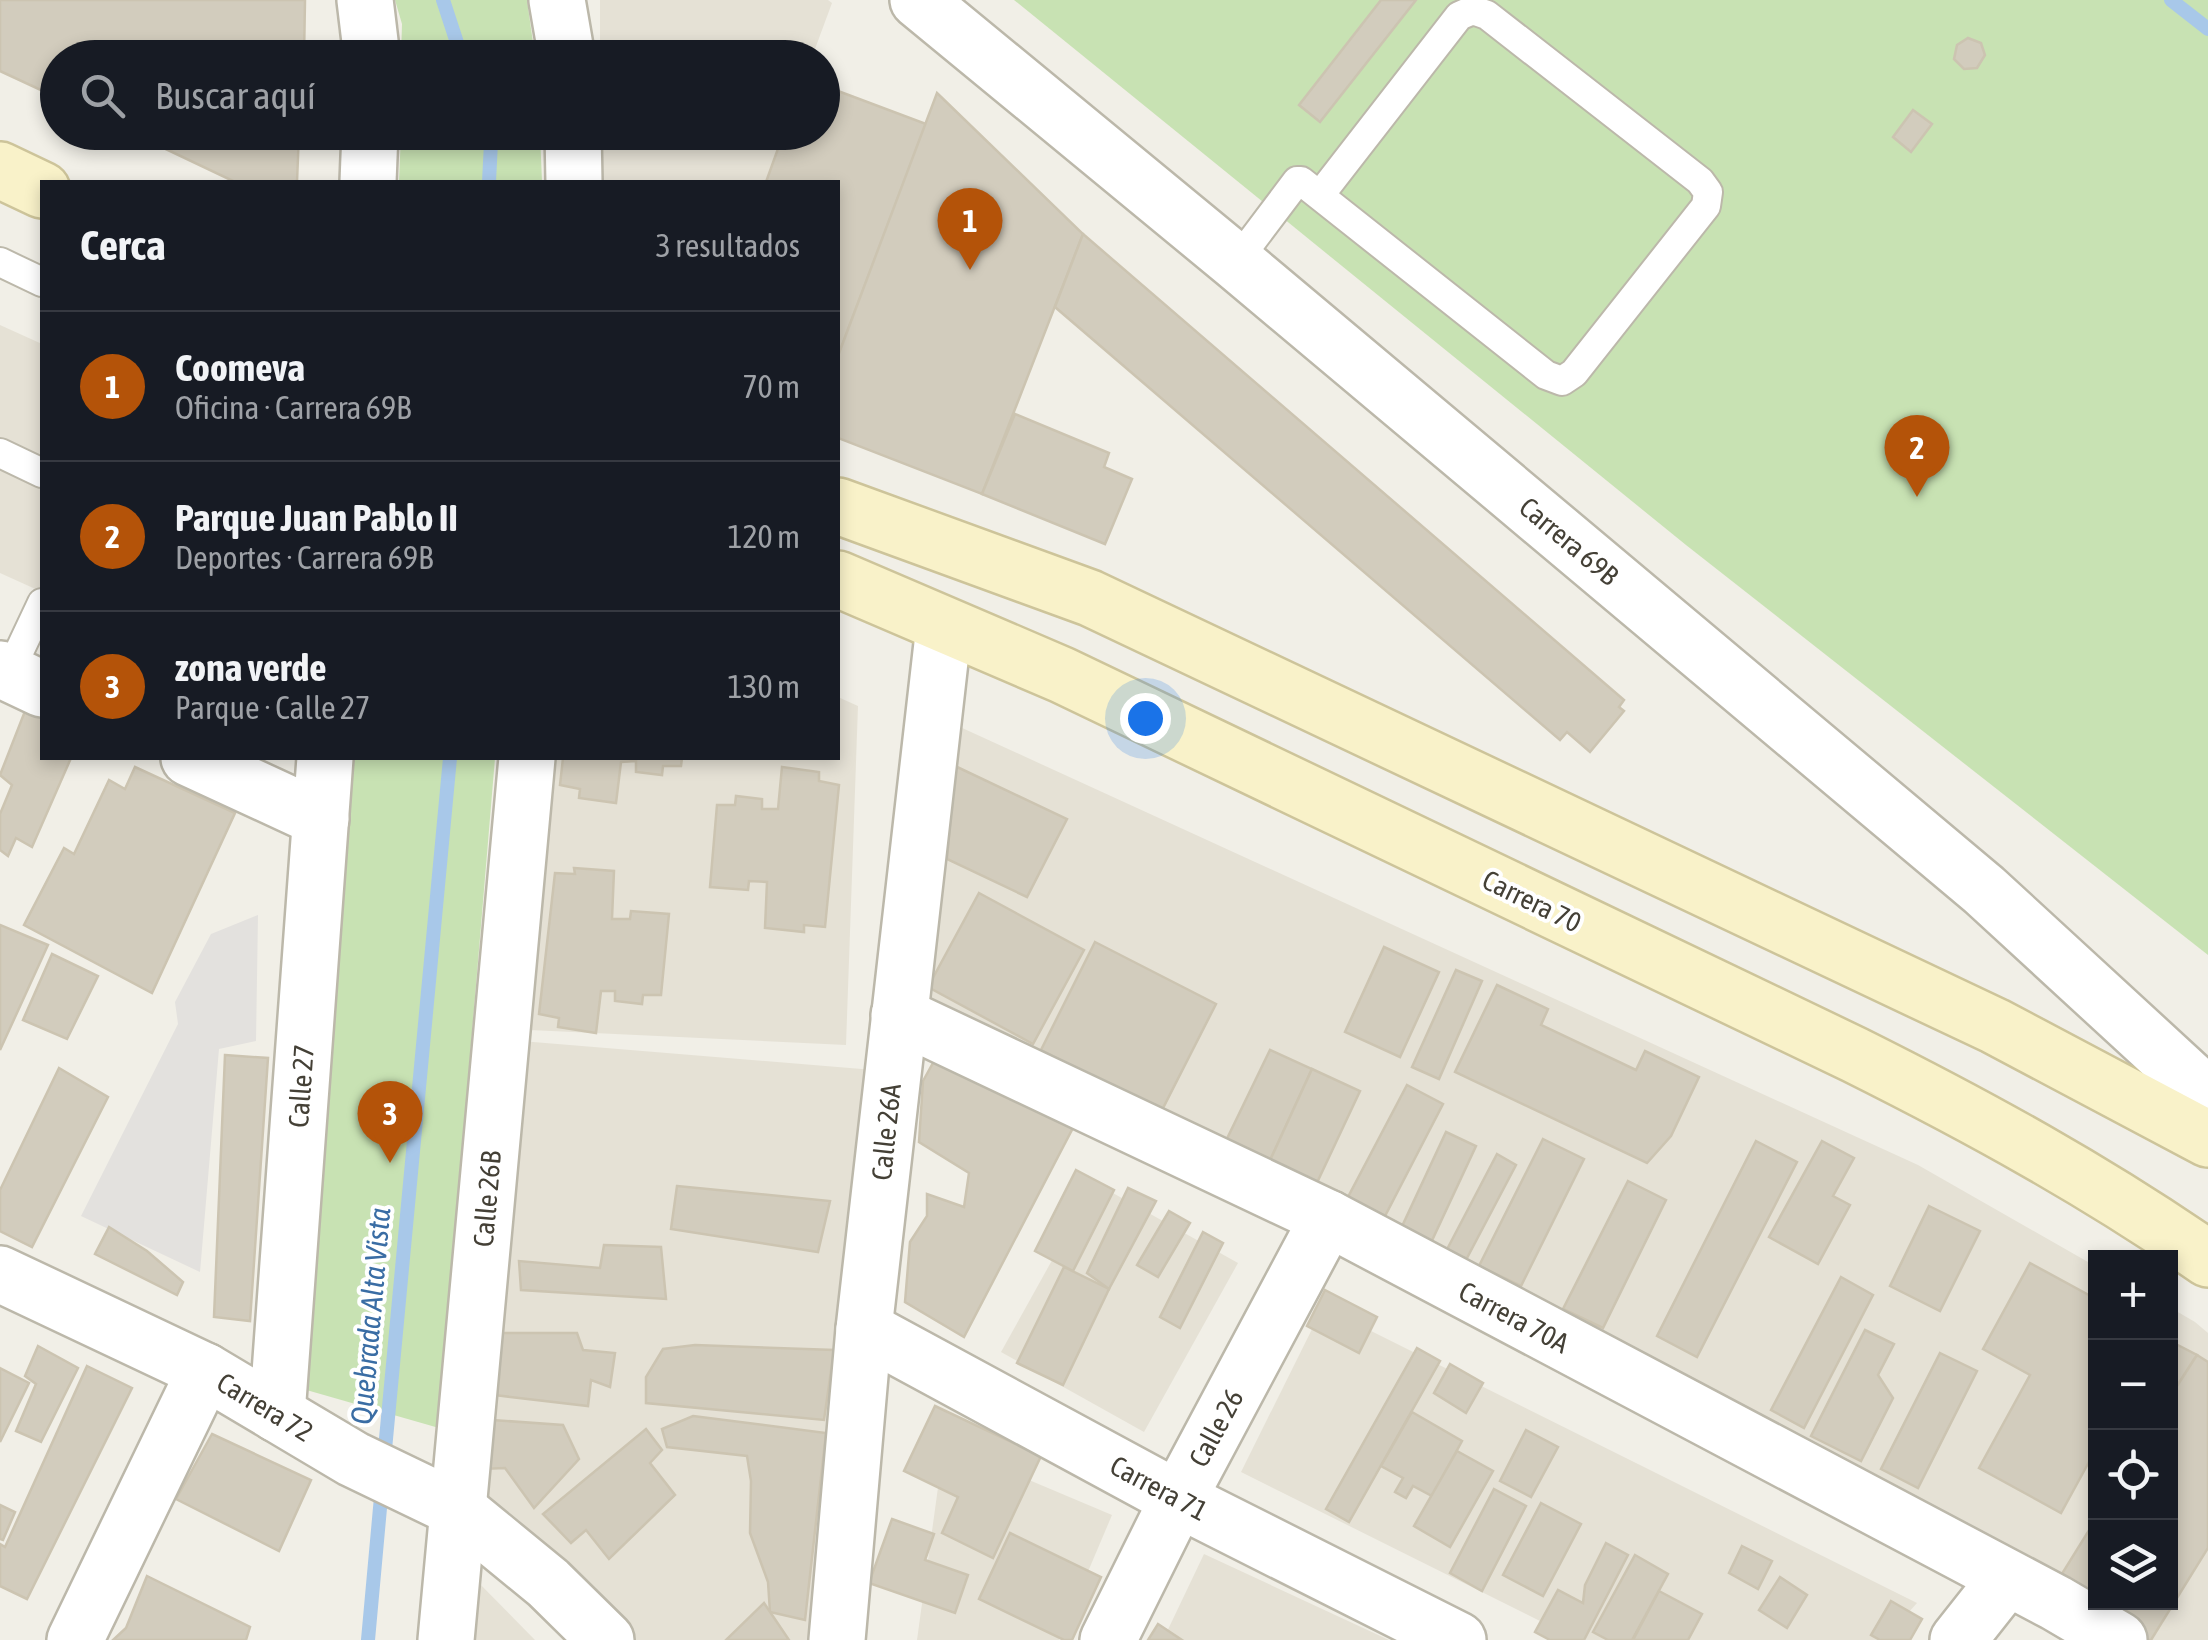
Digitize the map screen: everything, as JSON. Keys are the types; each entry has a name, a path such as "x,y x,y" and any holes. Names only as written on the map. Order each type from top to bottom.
{"main road":[{"path":"0,170 40,189"},
{"path":"840,507 1090,598 1995,1026 2208,1139"},
{"name":"Carrera 70","path":"840,579 1080,684 1920,1088 2067,1168 2208,1259"}],"street":[{"path":"365,0 370,40"},
{"path":"557,0 564,40"},
{"name":"Carrera 69B","path":"918,0 1984,890 2208,1096"},
{"path":"368,180 369,150"},
{"path":"573,150 574,180"},
{"name":"Calle 26A","path":"837,1640 864,1329 944,626"},
{"path":"193,760 321,820"},
{"name":"Calle 27","path":"276,1414 325,760"},
{"name":"Calle 26B","path":"446,1640 442,1501 527,760"},
{"name":"Carrera 70A","path":"899,1014 1328,1218 2056,1602 2119,1640"},
{"name":"Calle 26","path":"1108,1640 1178,1499 1328,1218"},
{"name":"Carrera 72","path":"0,1274 206,1372 353,1458 442,1501 548,1584 606,1640"},
{"name":"Carrera 71","path":"864,1329 1178,1499 1458,1640"},
{"path":"75,1640 206,1372"},
{"path":"1958,1640 2007,1578"}],"lane":[{"path":"1236,262 1296,181 1320,195 1546,375 1562,381 1574,373 1706,206 1708,192 1700,181 1486,15 1463,6 1320,195"},
{"path":"0,262 40,281"},
{"path":"0,453 40,472"},
{"path":"17,677 40,609"}],"shaded area":[{"path":"600,0 832,3 818,40 600,40"},
{"path":"599,150 778,150 767,180 599,180"},
{"path":"0,325 40,343 40,591 0,573"},
{"path":"840,698 858,706 846,1045 530,1030 557,760 840,760"},
{"path":"960,727 1918,1165 2088,1262 2088,1610 2178,1610 2178,1312 2208,1333 2208,1640 2135,1640 926,997"},
{"path":"258,915 256,1041 219,1049 200,1272 81,1216 178,1024 175,1002 211,934"},
{"path":"521,1041 886,1071 829,1640 636,1640 471,1481"},
{"path":"1095,1183 1238,1263 1144,1432 1001,1352"},
{"path":"1323,1307 1917,1603 1884,1640 1578,1640 1241,1472"},
{"path":"944,1444 1112,1515 1059,1640 917,1640"},
{"path":"1204,1554 1389,1640 1163,1640"},
{"path":"472,1576 535,1640 463,1640"}],"green space":[{"path":"395,0 527,0 533,40 402,40 402,24"},
{"path":"1014,0 2208,0 2208,955 1686,545"},
{"path":"400,150 541,150 542,180 399,180"},
{"path":"345,760 495,760 439,1428 303,1389"}],"building":[{"path":"0,0 305,0 304,40 40,40 40,90 0,71"},
{"path":"1381,0 1416,0 1320,122 1299,105"},
{"path":"1968,38 1981,43 1985,55 1977,68 1964,69 1954,59 1957,45"},
{"path":"840,92 926,124 840,351 840,180 767,180 778,150 840,150"},
{"path":"937,93 1083,234 982,494 840,439 840,351"},
{"path":"1913,110 1932,124 1911,152 1893,137"},
{"path":"168,150 298,150 297,180 231,180"},
{"path":"1083,234 1624,700 1619,707 1624,711 1590,752 1567,732 1560,740 1055,307"},
{"path":"1015,414 1109,453 1104,467 1132,479 1105,544 982,494"},
{"path":"27,706 40,713 40,760 70,760 32,847 16,838 8,856 0,850 0,814 12,785 0,775"},
{"path":"563,760 682,760 681,766 663,766 662,775 636,772 636,761 621,762 616,803 579,798 580,789 560,785"},
{"path":"955,766 1067,819 1027,897 947,859"},
{"path":"135,767 235,813 152,993 24,925 64,848 74,854 109,780 125,789"},
{"path":"782,767 819,772 819,781 839,785 825,927 804,925 804,932 765,928 767,882 749,881 748,890 710,887 717,805 735,805 736,796 762,799 762,809 778,809"},
{"path":"574,868 614,871 612,919 630,919 631,911 669,914 661,995 643,995 642,1004 615,1001 615,991 601,991 596,1033 558,1027 559,1018 539,1014 555,873 575,874"},
{"path":"979,893 1084,950 1033,1044 928,987"},
{"path":"0,925 48,945 0,1050"},
{"path":"1095,942 1216,1004 1161,1112 1041,1050"},
{"path":"1384,947 1439,972 1400,1057 1345,1032"},
{"path":"52,954 98,976 67,1039 23,1020"},
{"path":"1456,970 1482,981 1439,1079 1412,1067"},
{"path":"1497,985 1548,1009 1541,1025 1636,1070 1645,1051 1699,1077 1671,1136 1647,1163 1455,1072"},
{"path":"1270,1050 1312,1069 1267,1167 1223,1147"},
{"path":"938,1054 1075,1124 964,1337 905,1302 910,1242 927,1216 927,1194 964,1207 969,1173 919,1142 923,1081"},
{"path":"225,1055 268,1058 250,1321 214,1317"},
{"path":"59,1068 108,1097 32,1247 0,1231 0,1190"},
{"path":"1312,1069 1360,1091 1314,1189 1267,1167"},
{"path":"1407,1085 1443,1104 1385,1216 1348,1197"},
{"path":"1446,1132 1476,1146 1428,1249 1398,1235"},
{"path":"1543,1139 1584,1159 1521,1286 1479,1266"},
{"path":"1756,1141 1797,1162 1697,1357 1657,1336"},
{"path":"1822,1141 1854,1158 1833,1196 1850,1205 1818,1264 1769,1237"},
{"path":"1497,1154 1516,1165 1467,1258 1443,1257"},
{"path":"1076,1170 1114,1190 1073,1271 1035,1251"},
{"path":"1628,1181 1666,1200 1603,1328 1563,1309"},
{"path":"677,1186 830,1201 818,1252 671,1229"},
{"path":"1128,1188 1156,1201 1109,1289 1087,1273"},
{"path":"1929,1206 1980,1231 1940,1311 1890,1286"},
{"path":"1169,1211 1190,1223 1158,1277 1137,1265"},
{"path":"109,1227 147,1251 183,1282 177,1295 95,1254"},
{"path":"1203,1232 1223,1243 1180,1328 1160,1317"},
{"path":"604,1245 661,1247 666,1299 521,1290 519,1261 600,1268"},
{"path":"2030,1263 2088,1295 2088,1464 2061,1513 1979,1468 2030,1375 1983,1349"},
{"path":"1064,1267 1109,1289 1063,1385 1017,1363"},
{"path":"1841,1277 1873,1295 1804,1428 1771,1410"},
{"path":"1325,1290 1377,1317 1359,1353 1307,1326"},
{"path":"1865,1330 1894,1344 1878,1375 1893,1398 1861,1461 1811,1436"},
{"path":"499,1333 577,1333 583,1350 615,1353 610,1387 591,1380 588,1406 494,1395"},
{"path":"695,1345 834,1350 824,1420 646,1403 646,1377 663,1349"},
{"path":"2178,1345 2197,1355 2178,1385"},
{"path":"38,1346 78,1368 41,1442 16,1431 36,1384 25,1376"},
{"path":"1417,1348 1440,1361 1349,1522 1326,1509"},
{"path":"1940,1353 1977,1371 1918,1488 1881,1469"},
{"path":"2197,1355 2208,1362 2208,1548 2178,1596 2178,1430 2178,1385"},
{"path":"1450,1364 1483,1383 1466,1413 1434,1393"},
{"path":"87,1366 132,1388 27,1599 0,1586 0,1544 5,1547"},
{"path":"0,1368 29,1383 0,1442"},
{"path":"935,1406 1041,1456 993,1558 942,1533 958,1497 904,1471"},
{"path":"1412,1412 1462,1441 1432,1496 1413,1486 1406,1498 1395,1492 1403,1478 1381,1466"},
{"path":"693,1416 826,1433 805,1620 770,1612 768,1582 750,1533 751,1481 747,1456 667,1447 662,1429"},
{"path":"492,1420 563,1425 579,1459 534,1508 505,1468 482,1469"},
{"path":"646,1429 662,1450 650,1463 675,1495 609,1559 586,1530 571,1543 543,1514"},
{"path":"1526,1430 1558,1447 1531,1497 1500,1481"},
{"path":"212,1434 311,1480 279,1551 176,1499"},
{"path":"1457,1451 1493,1471 1450,1547 1414,1526"},
{"path":"1494,1489 1526,1506 1482,1591 1450,1573"},
{"path":"1541,1503 1581,1524 1543,1596 1503,1575"},
{"path":"0,1505 15,1512 3,1540 0,1539"},
{"path":"892,1519 934,1534 925,1560 968,1575 955,1613 869,1583"},
{"path":"2088,1532 2088,1610 2170,1610 2151,1640 2127,1640 2050,1593"},
{"path":"1010,1533 1101,1577 1072,1640 1064,1640 979,1599"},
{"path":"1606,1543 1628,1555 1584,1640 1550,1640 1535,1632 1558,1590 1583,1603 1585,1585"},
{"path":"1742,1546 1772,1561 1758,1589 1729,1573"},
{"path":"1635,1555 1668,1574 1632,1640 1608,1640 1593,1632"},
{"path":"147,1576 250,1627 246,1640 113,1640 126,1628"},
{"path":"1780,1577 1807,1595 1787,1628 1759,1610"},
{"path":"1659,1591 1702,1614 1688,1640 1633,1640"},
{"path":"1891,1601 1922,1619 1910,1640 1880,1640 1871,1635"},
{"path":"764,1603 789,1640 726,1640"},
{"path":"1158,1624 1182,1640 1148,1640"}],"waterway":[{"name":"Quebrada Alta Vista","path":"443,0 456,40"},
{"path":"2171,0 2208,29"},
{"name":"Quebrada Alta Vista","path":"489,180 491,150"},
{"name":"Quebrada Alta Vista","path":"384,1460 450,760"},
{"name":"Quebrada Alta Vista","path":"368,1640 382,1486"}],"place":[{"name":"Coomeva","path":"970,270"},
{"name":"Parque Juan Pablo II","path":"1917,497"},
{"name":"zona verde","path":"390,1163"}]}
